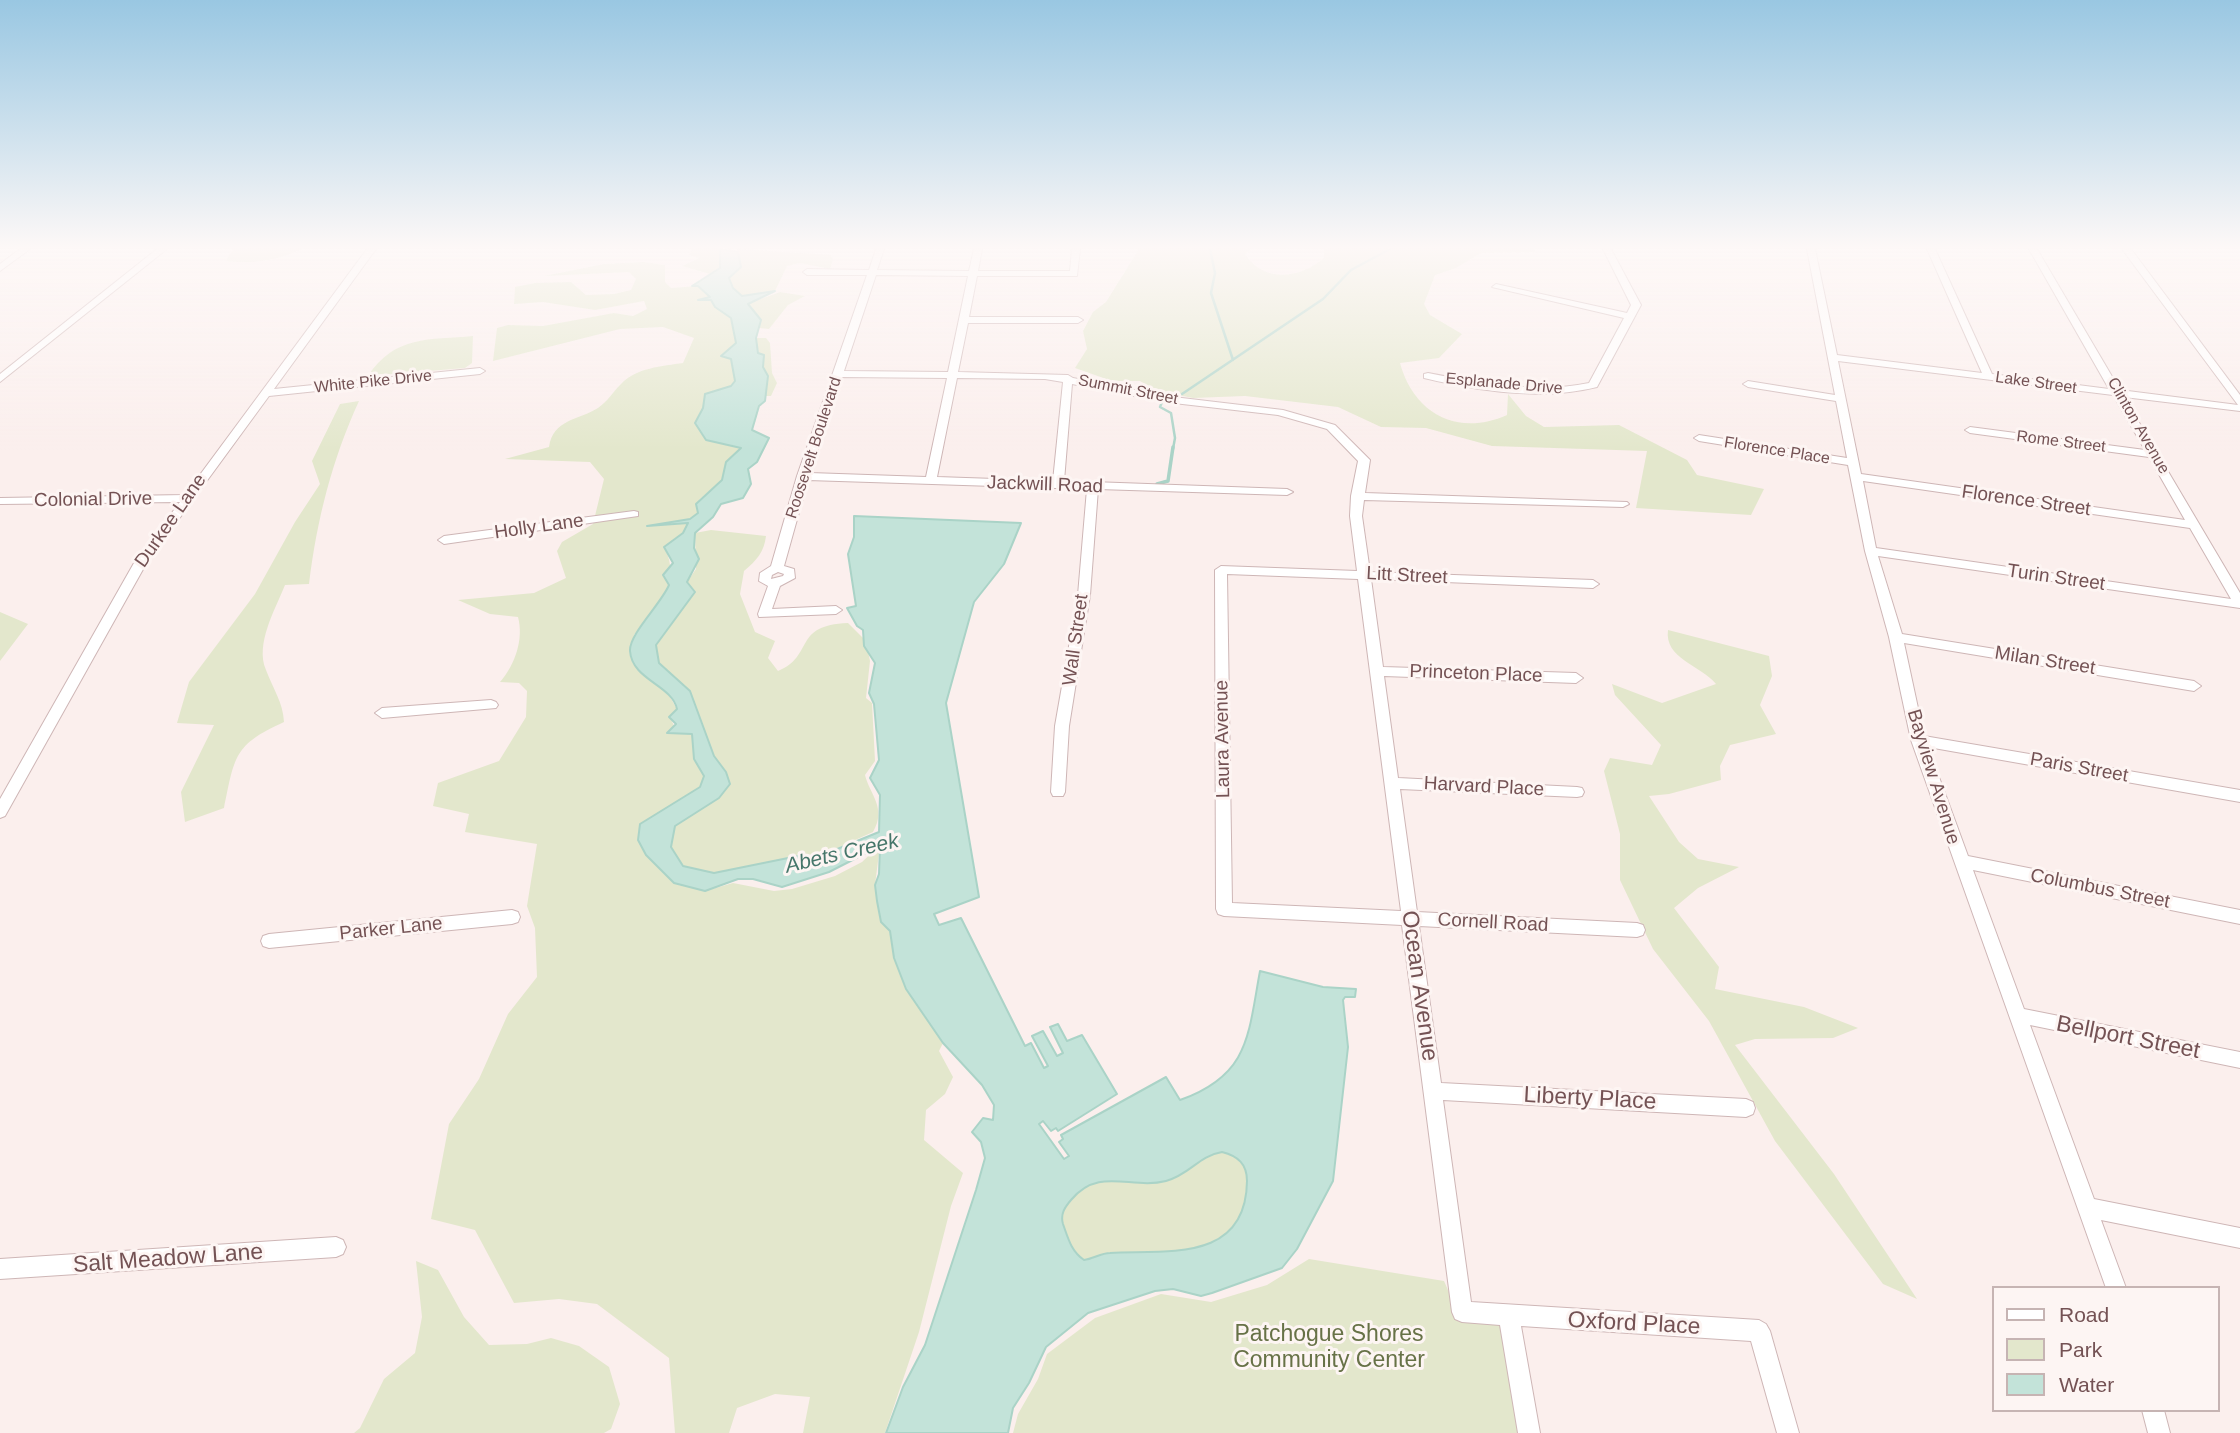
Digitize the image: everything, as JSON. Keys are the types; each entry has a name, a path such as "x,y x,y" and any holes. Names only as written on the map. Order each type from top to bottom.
{"street":[{"path":"0,379 79,316"},
{"name":"Durkee Lane","path":"0,812 140,563 323,316"},
{"name":"Roosevelt Boulevard","path":"836,610 764,614 775,584 765,581 763,577 777,568 803,476 858,316"},
{"path":"931,481 966,316"},
{"path":"1624,316 1629,317"},
{"name":"Bayview Avenue","path":"1824,316 1871,551 1896,637 1918,740 2115,1286"},
{"path":"1961,316 1988,376"},
{"name":"Clinton Avenue","path":"2073,316 2240,604"},
{"path":"2176,316 2240,402"},
{"name":"Esplanade Drive","path":"1428,376 1475,385 1559,390 1586,387 1596,381 1629,317"},
{"path":"965,320 1078,320"},
{"name":"Lake Street","path":"1832,357 2240,408"},
{"name":"White Pike Drive","path":"266,393 480,370"},
{"name":"Summit Street","path":"839,374 1068,378 1166,399 1279,412 1331,427 1364,460 1357,496"},
{"path":"1058,484 1068,378"},
{"path":"1748,384 1842,399"},
{"name":"Rome Street","path":"1970,430 2153,454"},
{"name":"Florence Place","path":"1699,438 1856,470"},
{"name":"Florence Street","path":"1856,470 2195,524"},
{"name":"Jackwill Road","path":"803,476 1287,492"},
{"name":"Wall Street","path":"1058,792 1062,726 1084,595 1093,487"},
{"path":"1357,496 1623,504"},
{"name":"Ocean Avenue","path":"1357,496 1356,516 1462,1312 1509,1317"},
{"name":"Colonial Drive","path":"0,501 186,498"},
{"name":"Holly Lane","path":"444,540 634,514"},
{"name":"Turin Street","path":"1871,551 2240,604"},
{"name":"Litt Street","path":"1221,570 1593,584"},
{"name":"Laura Avenue","path":"1221,570 1224,909"},
{"name":"Milan Street","path":"1896,637 2194,685"},
{"name":"Princeton Place","path":"1376,671 1576,678"},
{"path":"382,713 491,705"},
{"name":"Paris Street","path":"1918,740 2240,796"},
{"name":"Harvard Place","path":"1391,783 1577,792"},
{"name":"Columbus Street","path":"1960,861 2240,917"},
{"name":"Cornell Road","path":"1224,909 1637,930"},
{"name":"Parker Lane","path":"270,941 512,917"},
{"name":"Bellport Street","path":"2016,1015 2240,1060"},
{"name":"Liberty Place","path":"1433,1091 1746,1108"},
{"path":"2087,1207 2240,1238"},
{"name":"Salt Meadow Lane","path":"0,1269 336,1247"},
{"path":"1509,1317 1530,1433"},
{"name":"Oxford Place","path":"1509,1317 1759,1331 1788,1433"},
{"path":"2154,1412 2159,1433"}],"green space":[{"path":"598,316 731,318 736,343 721,356 731,359 735,381 731,386 705,394 703,408 695,423 706,440 741,448 726,462 722,480 699,500 698,513 690,519 665,525 688,522 683,533 664,547 671,572 669,584 659,605 634,635 677,709 670,717 674,726 668,732 692,734 695,759 704,776 700,787 640,824 646,855 674,883 705,891 733,883 774,891 792,889 835,876 862,862 880,845 875,885 890,931 894,958 906,989 943,1043 939,1051 953,1077 945,1094 926,1110 924,1140 963,1173 951,1206 919,1332 885,1433 803,1433 810,1397 775,1394 737,1408 729,1433 675,1433 669,1358 597,1304 559,1299 514,1303 475,1230 431,1219 449,1124 479,1079 508,1014 537,977 535,928 527,906 537,844 465,832 469,814 433,806 438,783 499,761 526,717 527,691 519,683 500,682 517,651 520,634 518,617 490,614 458,600 534,593 566,578 557,551 562,542 593,524 604,479 590,462 505,459 549,447 551,438 561,426 598,408 634,374 683,363 694,338 663,327 620,329 493,361 497,328 508,325 543,326"},
{"path":"757,316 779,316 769,329 759,328 761,320"},
{"path":"1091,316 1431,316 1462,334 1439,358 1400,363 1416,396 1427,408 1440,416 1455,422 1489,421 1507,415 1508,394 1526,416 1544,427 1619,425 1687,460 1697,475 1764,489 1751,515 1636,508 1647,451 1492,446 1426,428 1381,427 1338,407 1245,396 1193,398 1158,391 1140,381 1112,381 1075,368 1087,349 1083,331"},
{"path":"473,336 472,363 465,368 368,376 378,363 401,346 428,340"},
{"path":"756,338 766,338 770,343 772,373 777,383 771,396 766,396 765,374"},
{"path":"359,401 327,490 316,536 309,584 285,585 265,638 263,660 280,702 284,722 255,738 239,754 234,764 224,808 185,822 181,792 214,725 177,723 189,682 255,594 295,522 320,484 312,461 340,404"},
{"path":"711,530 766,536 759,555 744,571 740,594 755,632 775,641 768,658 778,671 797,657 811,635 830,625 848,623 866,641 870,661 866,698 872,703 875,761 865,775 878,809 877,823 873,832 815,858 798,856 714,873 683,866 671,847 675,826 719,798 726,772 714,756 690,691 659,663 656,645 695,592 687,582 696,569 695,533"},
{"path":"0,612 28,624 0,661"},
{"path":"1668,630 1769,656 1772,676 1760,705 1776,734 1730,745 1720,766 1721,780 1669,794 1649,796 1679,842 1698,859 1739,867 1698,888 1674,908 1719,967 1715,989 1804,1007 1858,1028 1833,1038 1755,1039 1735,1045 1834,1174 1917,1299 1883,1284 1775,1141 1709,1021 1653,949 1620,880 1620,834 1604,771 1610,758 1652,765 1661,745 1615,695 1612,684 1662,703 1716,684 1677,655 1668,640"},
{"path":"1222,1152 1240,1161 1247,1181 1243,1208 1234,1227 1219,1239 1200,1247 1107,1253 1084,1260 1073,1248 1062,1217 1067,1205 1082,1190 1104,1181 1166,1181 1207,1157"},
{"name":"Patchogue Shores Community Center","path":"1309,1259 1444,1281 1459,1315 1503,1324 1522,1433 1013,1433 1018,1414 1038,1379 1047,1354 1095,1318 1161,1294 1211,1302 1267,1285"},
{"path":"416,1261 438,1270 464,1317 489,1345 527,1344 551,1338 579,1346 609,1367 620,1404 611,1429 604,1433 354,1433 360,1428 384,1379 415,1353 422,1317"}],"water":[{"name":"Abets Creek","path":"728,316 758,316 761,320 756,338 758,353 764,355 763,367 768,376 765,401 759,406 752,430 769,438 757,462 748,469 751,484 743,498 721,504 713,517 695,533 694,548 699,559 687,582 695,592 656,645 659,663 690,691 714,756 726,772 730,784 719,798 675,826 671,847 683,866 714,873 798,856 815,858 879,832 880,795 870,778 879,760 874,704 869,693 875,663 864,646 863,630 857,626 847,608 856,606 848,554 854,537 854,516 1021,523 1004,564 974,602 946,703 979,897 934,914 939,925 961,918 1025,1046 1031,1043 1044,1068 1048,1066 1032,1036 1043,1031 1057,1056 1063,1053 1050,1027 1058,1024 1067,1041 1082,1035 1117,1094 1058,1131 1056,1128 1051,1131 1043,1121 1039,1124 1064,1159 1069,1156 1059,1142 1063,1139 1061,1135 1166,1077 1180,1100 1203,1090 1220,1078 1233,1065 1242,1050 1260,971 1323,987 1356,989 1355,997 1345,997 1343,1000 1348,1047 1333,1181 1297,1249 1282,1268 1212,1293 1201,1296 1173,1289 1155,1291 1088,1313 1046,1347 1029,1383 1013,1408 1008,1433 886,1433 903,1387 925,1345 976,1190 985,1158 981,1142 972,1132 983,1118 993,1120 994,1105 982,1085 943,1043 906,989 894,958 890,931 881,922 877,901 875,885 879,874 880,846 829,872 782,887 753,879 738,879 705,891 674,883 646,855 638,840 640,824 700,787 704,776 694,759 692,734 667,733 676,724 669,717 677,709 674,701 637,669 630,651 635,636 669,585 663,575 673,563 664,547 683,533 688,523 647,526 690,519 698,513 696,504 722,480 726,462 741,448 706,440 695,423 703,408 705,394 731,386 735,381 731,359 721,356 736,343 731,318","holes":["1222,1152 1237,1158 1247,1175 1243,1208 1233,1226 1218,1239 1200,1247 1178,1251 1107,1253 1084,1260 1068,1239 1063,1224 1064,1211 1071,1200 1093,1184 1104,1181 1166,1181 1214,1154"]}],"waterway":[{"path":"1219,316 1233,360"},
{"path":"1233,360 1298,316"},
{"path":"1182,394 1233,360"},
{"path":"1162,402 1160,407 1171,413 1175,438 1173,449"},
{"path":"1157,484 1168,481 1173,447"}]}
